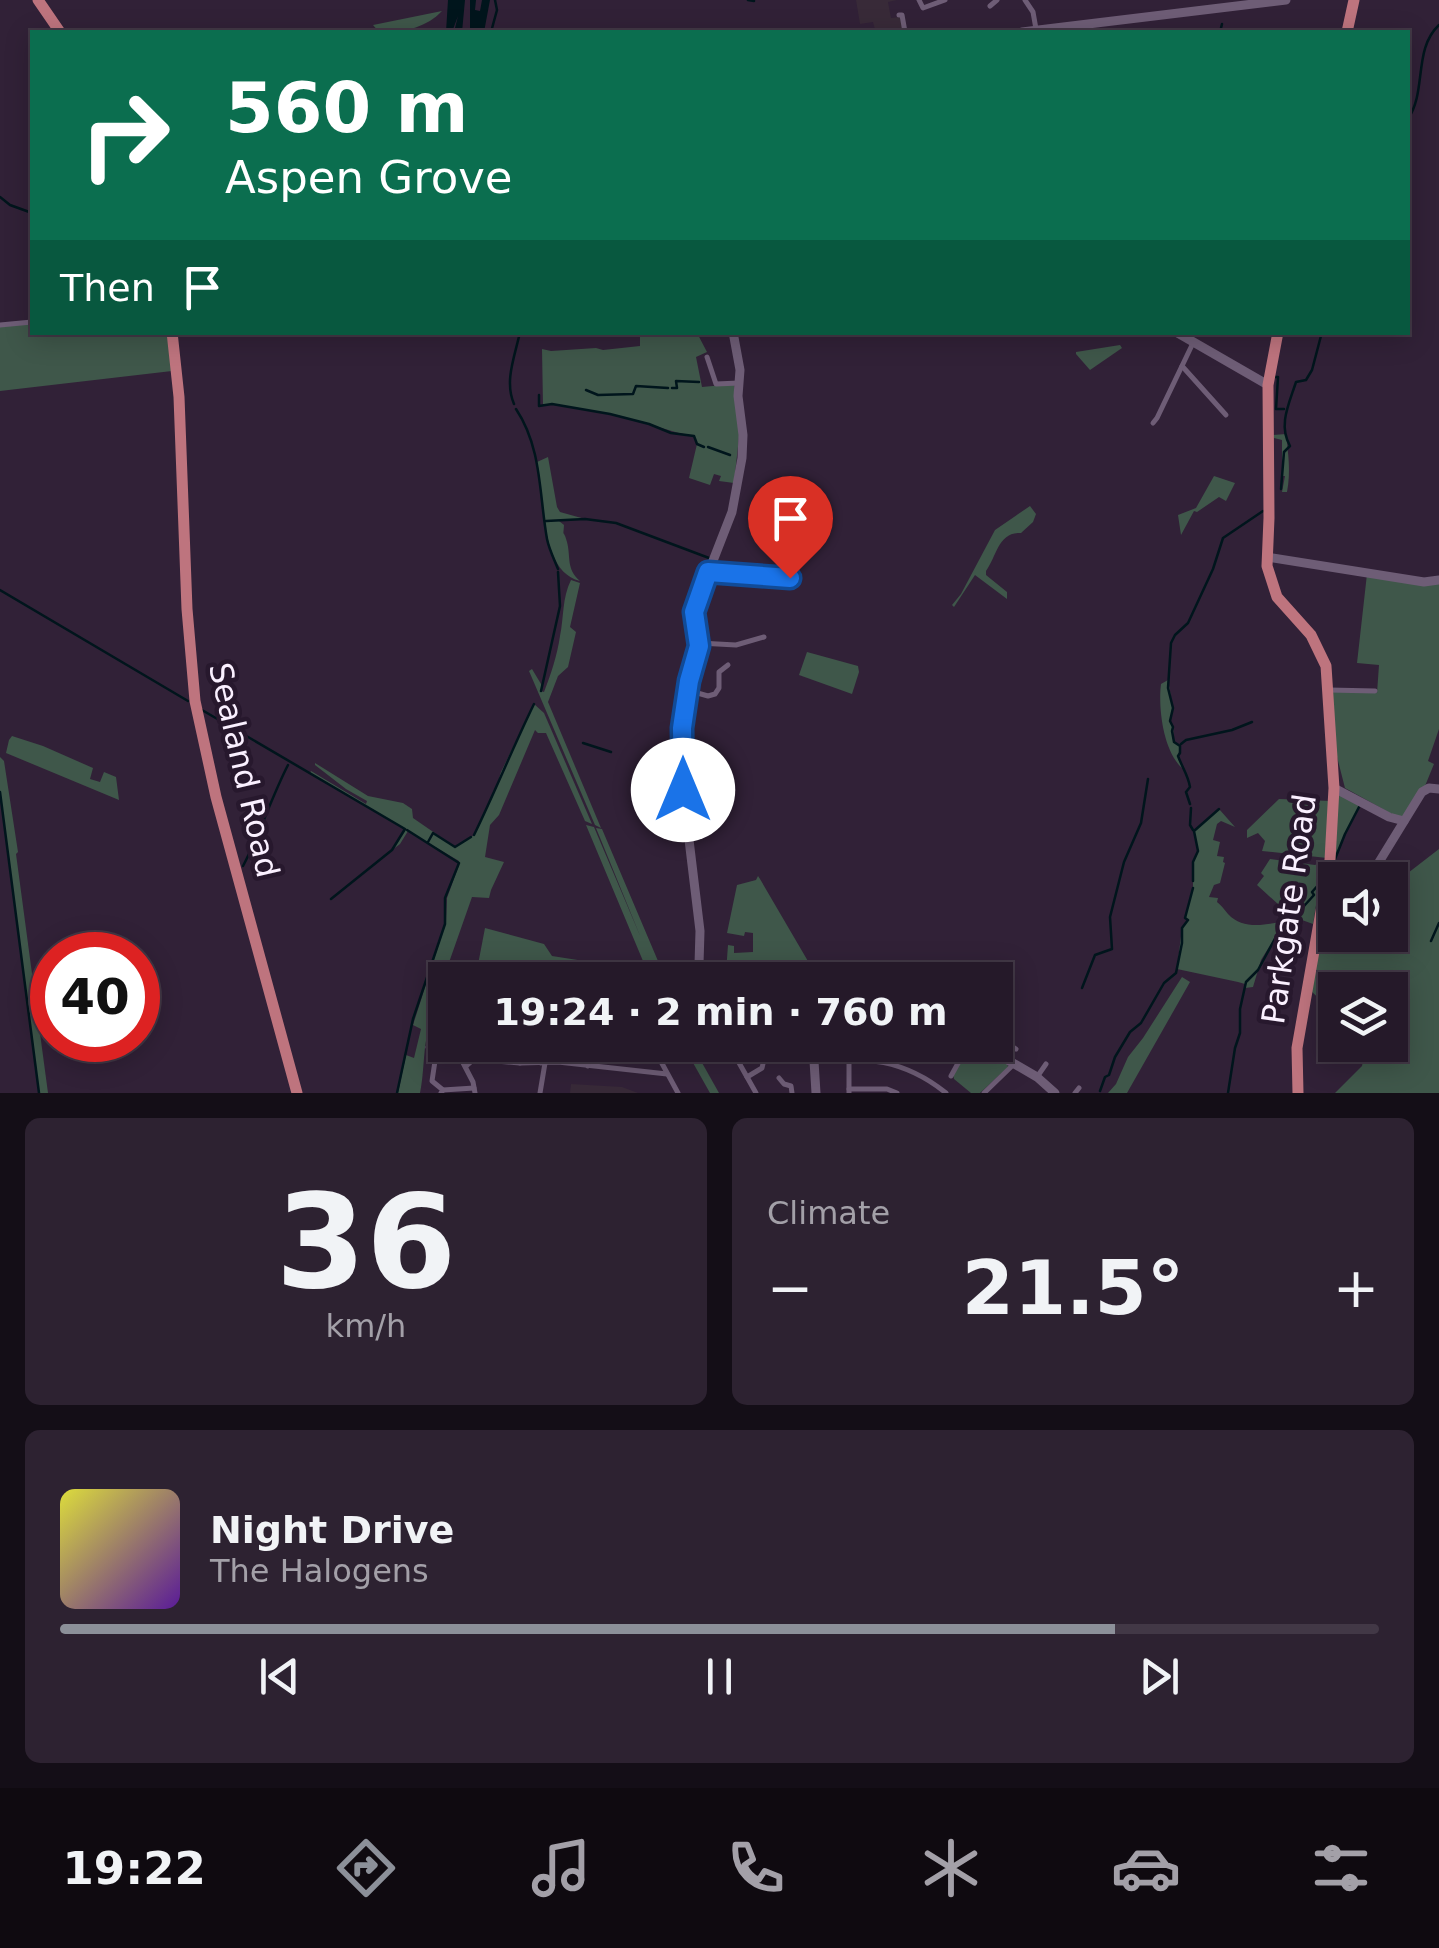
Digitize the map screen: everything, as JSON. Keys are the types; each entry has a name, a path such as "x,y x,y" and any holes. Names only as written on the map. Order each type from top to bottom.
{"main road":[{"path":"38,0 59,30"},
{"path":"1347,30 1354,0"},
{"name":"Sealand Road","path":"172,335 195,701 216,797 297,1093"},
{"name":"Parkgate Road","path":"1277,335 1268,385 1266,557 1277,597 1302,624 1324,658 1334,788 1330,862"},
{"name":"Parkgate Road","path":"1298,1093 1297,1048 1318,930"}],"street":[{"path":"919,0 923,8 946,0"},
{"path":"1024,0 1042,30"},
{"path":"1051,30 1286,0"},
{"path":"902,15 905,30"},
{"path":"0,326 30,322"},
{"path":"699,962 700,931 683,790 682,728 699,643 694,612 732,512 740,470 743,435 738,396 739,356 733,335"},
{"path":"1181,335 1268,385"},
{"path":"1153,422 1193,343"},
{"path":"707,357 716,384 739,383"},
{"path":"1182,366 1226,415"},
{"path":"1266,557 1424,582 1439,580"},
{"path":"708,572 790,578"},
{"path":"699,643 736,645 764,637"},
{"path":"688,690 708,696 716,693 719,672 728,665"},
{"path":"1329,690 1376,691"},
{"path":"1334,788 1404,821"},
{"path":"1379,862 1422,792 1439,789"},
{"path":"1390,817 1396,834"},
{"path":"466,1066 474,1059 667,1074"},
{"path":"435,1062 432,1082 442,1092 475,1090 463,1062"},
{"path":"588,1062 588,1066"},
{"path":"661,1062 678,1093"},
{"path":"738,1062 756,1093"},
{"path":"746,1077 762,1068 763,1062"},
{"path":"814,1062 816,1093"},
{"path":"849,1062 849,1091 897,1093"},
{"path":"881,1062 903,1067 946,1093"},
{"path":"951,1076 959,1062"},
{"path":"1010,1062 1055,1093"},
{"path":"540,1093 543,1063"},
{"path":"984,1093 1014,1064"},
{"path":"1037,1077 1046,1064"},
{"path":"779,1078 792,1087"}],"shaded area":[{"path":"856,0 897,0 888,2 891,18 900,17 903,30 874,30 873,22 860,24"},
{"path":"571,1084 622,1087 638,1093 570,1093"}],"green space":[{"path":"442,11 429,22 405,30 377,30 373,25"},
{"path":"30,323 30,335 167,335 172,371 0,391 0,326"},
{"path":"640,335 698,335 707,352 696,357 702,387 734,384 740,428 734,483 719,481 721,476 714,474 710,485 689,478 697,444 694,436 621,417 543,405 542,349 640,346"},
{"path":"1120,345 1122,348 1090,370 1076,354 1076,352"},
{"path":"1286,434 1289,477 1287,492 1282,492 1282,440 1273,435"},
{"path":"548,457 557,507 560,512 585,519 559,521 564,525 571,567 580,581 557,563 550,548 537,462"},
{"path":"1214,476 1235,483 1226,501 1219,497 1194,511 1181,535 1178,515 1196,508"},
{"path":"1030,506 1036,514 1033,522 1021,533 1007,536 986,571 1007,592 1007,599 975,575 954,607 995,530"},
{"path":"1367,574 1439,582 1439,729 1428,761 1434,764 1425,786 1401,819 1345,788 1335,749 1332,691 1377,693 1379,665 1357,663"},
{"path":"571,580 580,583 570,627 576,632 568,667 558,676 548,702 601,828 595,825 529,671 532,669 544,692 557,651"},
{"path":"807,652 858,666 852,694 799,675"},
{"path":"1168,680 1173,708 1170,721 1174,742 1180,746 1182,768 1170,751 1161,716 1161,684"},
{"path":"534,704 544,713 592,824 585,821 546,733 535,730 499,815 490,825 485,857 504,862 489,898 472,897 449,962 433,962 459,861 408,831 392,850 405,829 310,773 366,804 315,763 368,796 403,803 412,809 413,818 455,847 474,835"},
{"path":"12,736 93,768 90,779 100,782 104,772 116,777 119,800 6,753"},
{"path":"0,757 4,761 18,852 30,959 30,1024 0,792"},
{"path":"1337,792 1360,804 1334,862 1331,862"},
{"path":"1279,799 1331,801 1327,858 1262,851 1265,841 1258,833 1247,838 1247,830"},
{"path":"1219,809 1235,827 1221,821 1217,824 1213,840 1220,842 1217,856 1224,857 1225,863 1220,883 1214,885 1209,897 1218,898 1228,914 1240,922 1255,925 1285,921 1261,960 1253,987 1177,969 1198,851 1194,831"},
{"path":"586,825 594,827 641,938 596,828 602,829 658,961 669,962 643,961"},
{"path":"1439,849 1439,1093 1335,1093 1363,1062 1408,1062 1408,972 1318,972 1318,998 1310,990 1318,952 1408,952 1408,873"},
{"path":"1270,859 1318,864 1313,924 1291,916 1257,885 1264,876 1261,873"},
{"path":"758,876 808,962 727,962 728,945 734,946 734,953 753,952 753,933 727,933 737,885"},
{"path":"485,928 544,944 552,956 591,962 478,962"},
{"path":"1182,977 1190,982 1127,1093 1108,1093 1128,1057"},
{"path":"428,978 428,1028 420,1093 398,1093 406,1055 414,1058 421,1029 413,1025"},
{"path":"35,1062 44,1062 48,1093 39,1093"},
{"path":"693,1062 702,1062 719,1093 710,1093"},
{"path":"960,1062 1005,1062 1008,1067 980,1093 971,1093 953,1074"}],"water":[{"path":"448,0 465,0 462,30 454,30 458,16 453,30 446,30"},
{"path":"470,0 476,0 475,10 480,11 482,0 490,0 484,30 470,30"}],"waterway":[{"path":"492,30 497,10 495,0"},
{"path":"748,0 754,1"},
{"path":"1220,30 1222,24"},
{"path":"1410,115 1426,46 1439,25"},
{"path":"0,197 30,212"},
{"path":"514,404 510,377 519,335"},
{"path":"1281,489 1284,452 1290,446 1285,430 1288,406 1296,382 1306,380 1312,370 1321,335"},
{"path":"1275,377 1276,409 1284,409"},
{"path":"672,388 677,388 676,381 699,382"},
{"path":"586,390 598,395 633,394 636,386 668,388"},
{"path":"539,395 539,406 552,404 610,414 694,436 697,444 704,447"},
{"path":"516,409 531,439 547,539 558,569"},
{"path":"708,447 730,455"},
{"path":"1190,804 1186,792 1190,787 1170,721 1171,643 1188,623 1223,538 1263,511"},
{"path":"546,521 585,519 616,523 709,558"},
{"path":"541,691 560,606 558,572"},
{"path":"0,590 188,701"},
{"path":"474,835 534,704"},
{"path":"202,710 405,829 392,850 331,899"},
{"path":"1181,744 1252,722"},
{"path":"583,743 611,752"},
{"path":"243,866 288,765"},
{"path":"1082,988 1095,955 1112,949 1110,917 1124,862 1141,823 1148,779"},
{"path":"0,792 39,1093"},
{"path":"1335,859 1359,807"},
{"path":"1191,808 1193,830"},
{"path":"1193,881 1193,862 1198,851 1194,831 1219,809"},
{"path":"397,1093 413,1019 445,924 445,898 459,863 407,830"},
{"path":"428,842 433,833 455,847 471,837"},
{"path":"1295,916 1318,885"},
{"path":"1100,1091 1130,1032 1141,1023 1164,983 1176,973 1193,888"},
{"path":"1431,941 1439,923"},
{"path":"1228,1093 1246,982 1258,970 1283,924"}],"route":[{"path":"683,790 682,728 699,646 694,612 708,572 790,578"}]}
